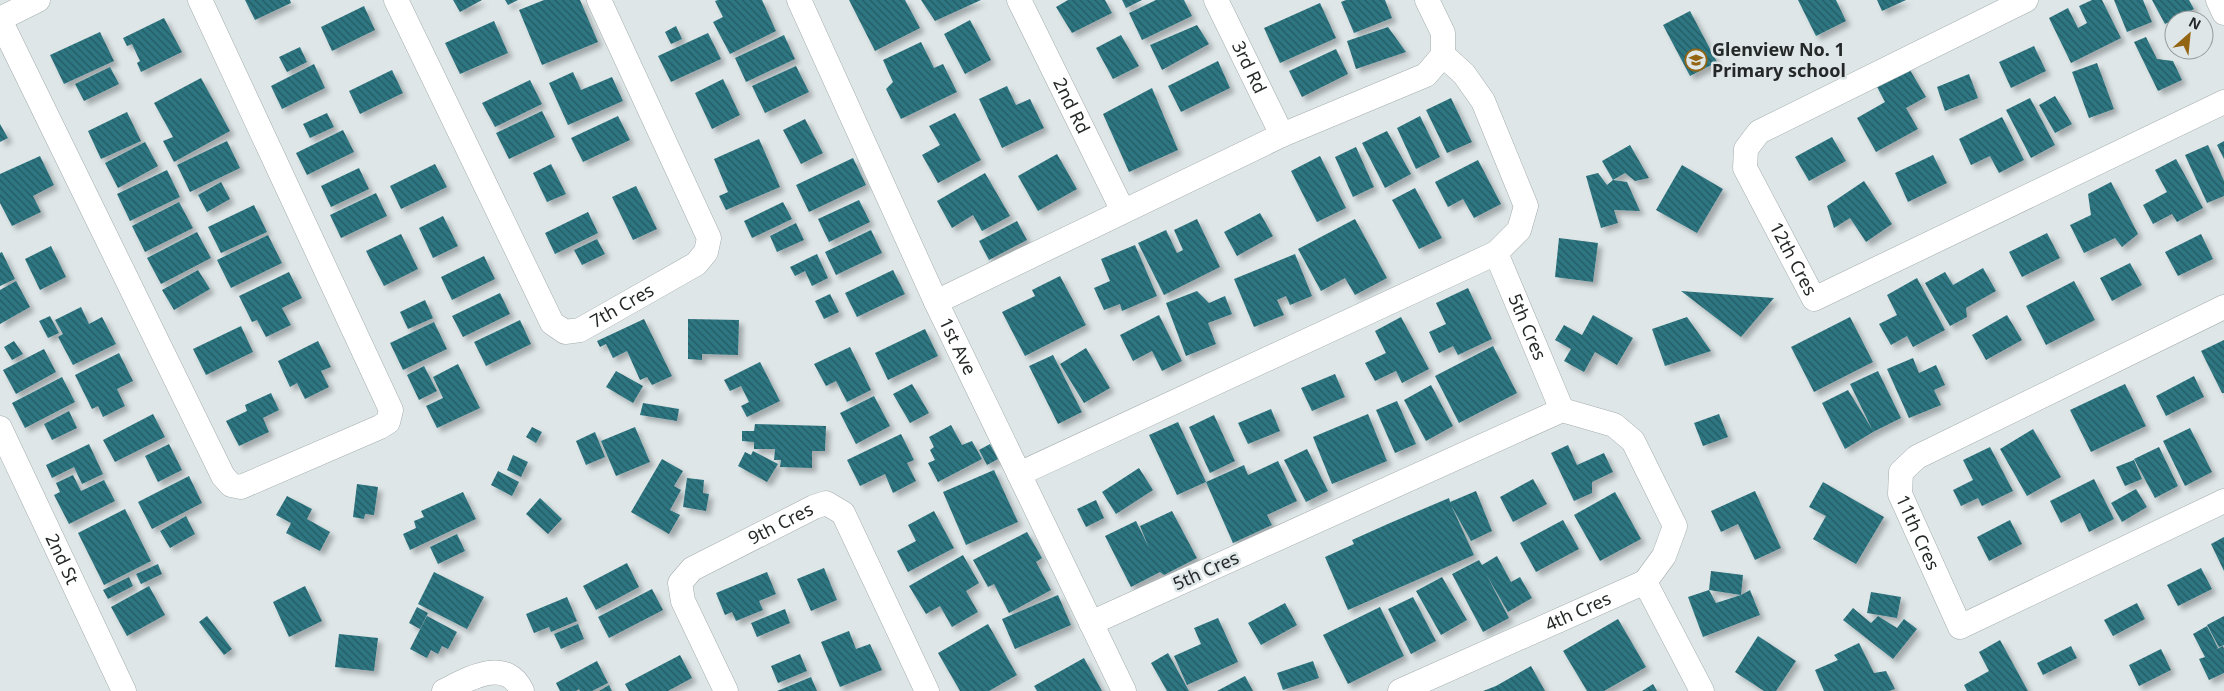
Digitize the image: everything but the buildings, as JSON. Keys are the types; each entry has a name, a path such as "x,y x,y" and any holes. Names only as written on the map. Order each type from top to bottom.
{"street":[{"path":"38,0 6,12 223,476 231,485 241,487 380,427 388,422 391,410 200,0"},
{"name":"7th Cres","path":"396,0 552,323 565,332 580,330 696,264 706,252 709,238 600,0"},
{"name":"1st Ave","path":"799,0 936,302 1124,691"},
{"name":"2nd Rd","path":"1019,0 1123,211"},
{"name":"3rd Rd","path":"1216,0 1282,134"},
{"path":"1019,474 1496,253 1519,230 1526,206 1483,101 1443,44 1427,0"},
{"name":"12th Cres","path":"2026,0 1759,132 1746,149 1745,168 1814,299 2224,102"},
{"path":"2218,0 2224,12"},
{"path":"936,302 1282,134 1426,75 1443,44"},
{"name":"5th Cres","path":"1091,623 1562,410 1496,253"},
{"name":"11th Cres","path":"2224,307 1917,457 1901,472 1900,494 1960,627 2224,501"},
{"path":"1562,410 1614,425 1633,441 1675,526 1664,556 1644,582 1702,691"},
{"name":"2nd St","path":"0,428 124,691"},
{"name":"9th Cres","path":"726,691 683,601 680,583 692,569 814,507 826,503 843,513 927,691"},
{"name":"4th Cres","path":"1400,691 1644,582"},
{"path":"444,691 477,674 500,672 519,683 522,691"}],"place":[{"name":"Glenview No. 1 Primary school","path":"1696,60"}]}
